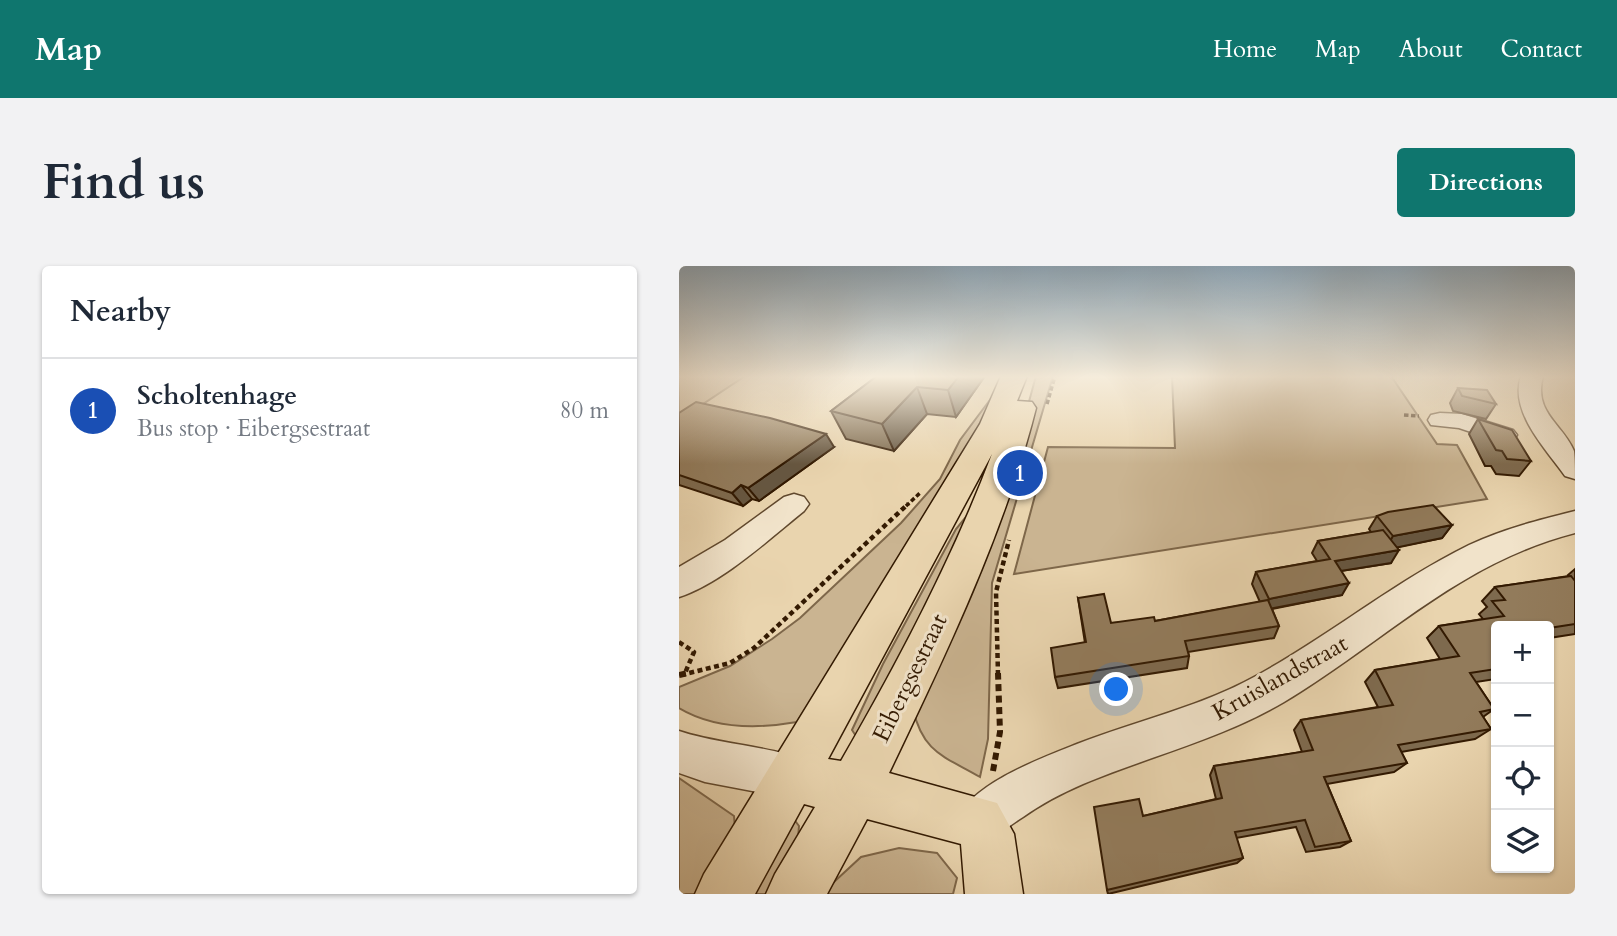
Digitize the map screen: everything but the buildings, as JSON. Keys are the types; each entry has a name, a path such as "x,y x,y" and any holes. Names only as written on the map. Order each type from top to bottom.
{"main road":[{"name":"Eibergsestraat","path":"724,894 794,777 994,424 1002,405"},
{"name":"Eibergsestraat","path":"795,894 856,790 950,594 1012,441 1022,405"},
{"path":"794,777 856,790 978,822 987,834 994,894"}],"street":[{"path":"1533,405 1575,470"},
{"path":"1440,420 1462,421 1504,435"},
{"path":"679,584 727,554 795,504"},
{"name":"Kruislandstraat","path":"978,822 999,805 1049,774 1225,712 1291,677 1351,640 1434,579 1483,551 1524,535 1575,522"},
{"path":"679,752 705,761 794,777"}],"path":[{"path":"1043,417 1046,405"},
{"path":"682,674 730,663 754,648 928,485"},
{"path":"978,822 1000,732 996,592 1010,538"},
{"path":"679,642 694,652 682,674"}],"shaded area":[{"path":"679,405 701,405 679,420"},
{"path":"986,405 996,405 797,722 736,726 707,720 679,708 679,687 730,666 772,639 800,618 901,523 940,479 960,440"},
{"path":"1028,405 1044,405 992,583 988,739 980,777 946,758 929,744 917,724 913,709 1005,508 1021,463 1019,438"},
{"path":"1173,405 1411,405 1437,444 1457,445 1487,499 1014,574 1048,447 1175,448"},
{"path":"974,507 938,587 856,736 852,730 883,664 956,529"},
{"path":"679,778 734,816 736,842 704,894 679,894"},
{"path":"793,818 799,826 797,850 772,894 739,894 777,827"},
{"path":"899,848 937,853 957,878 953,894 821,894 861,857"}],"place":[{"name":"Scholtenhage","path":"1020,473"}]}
